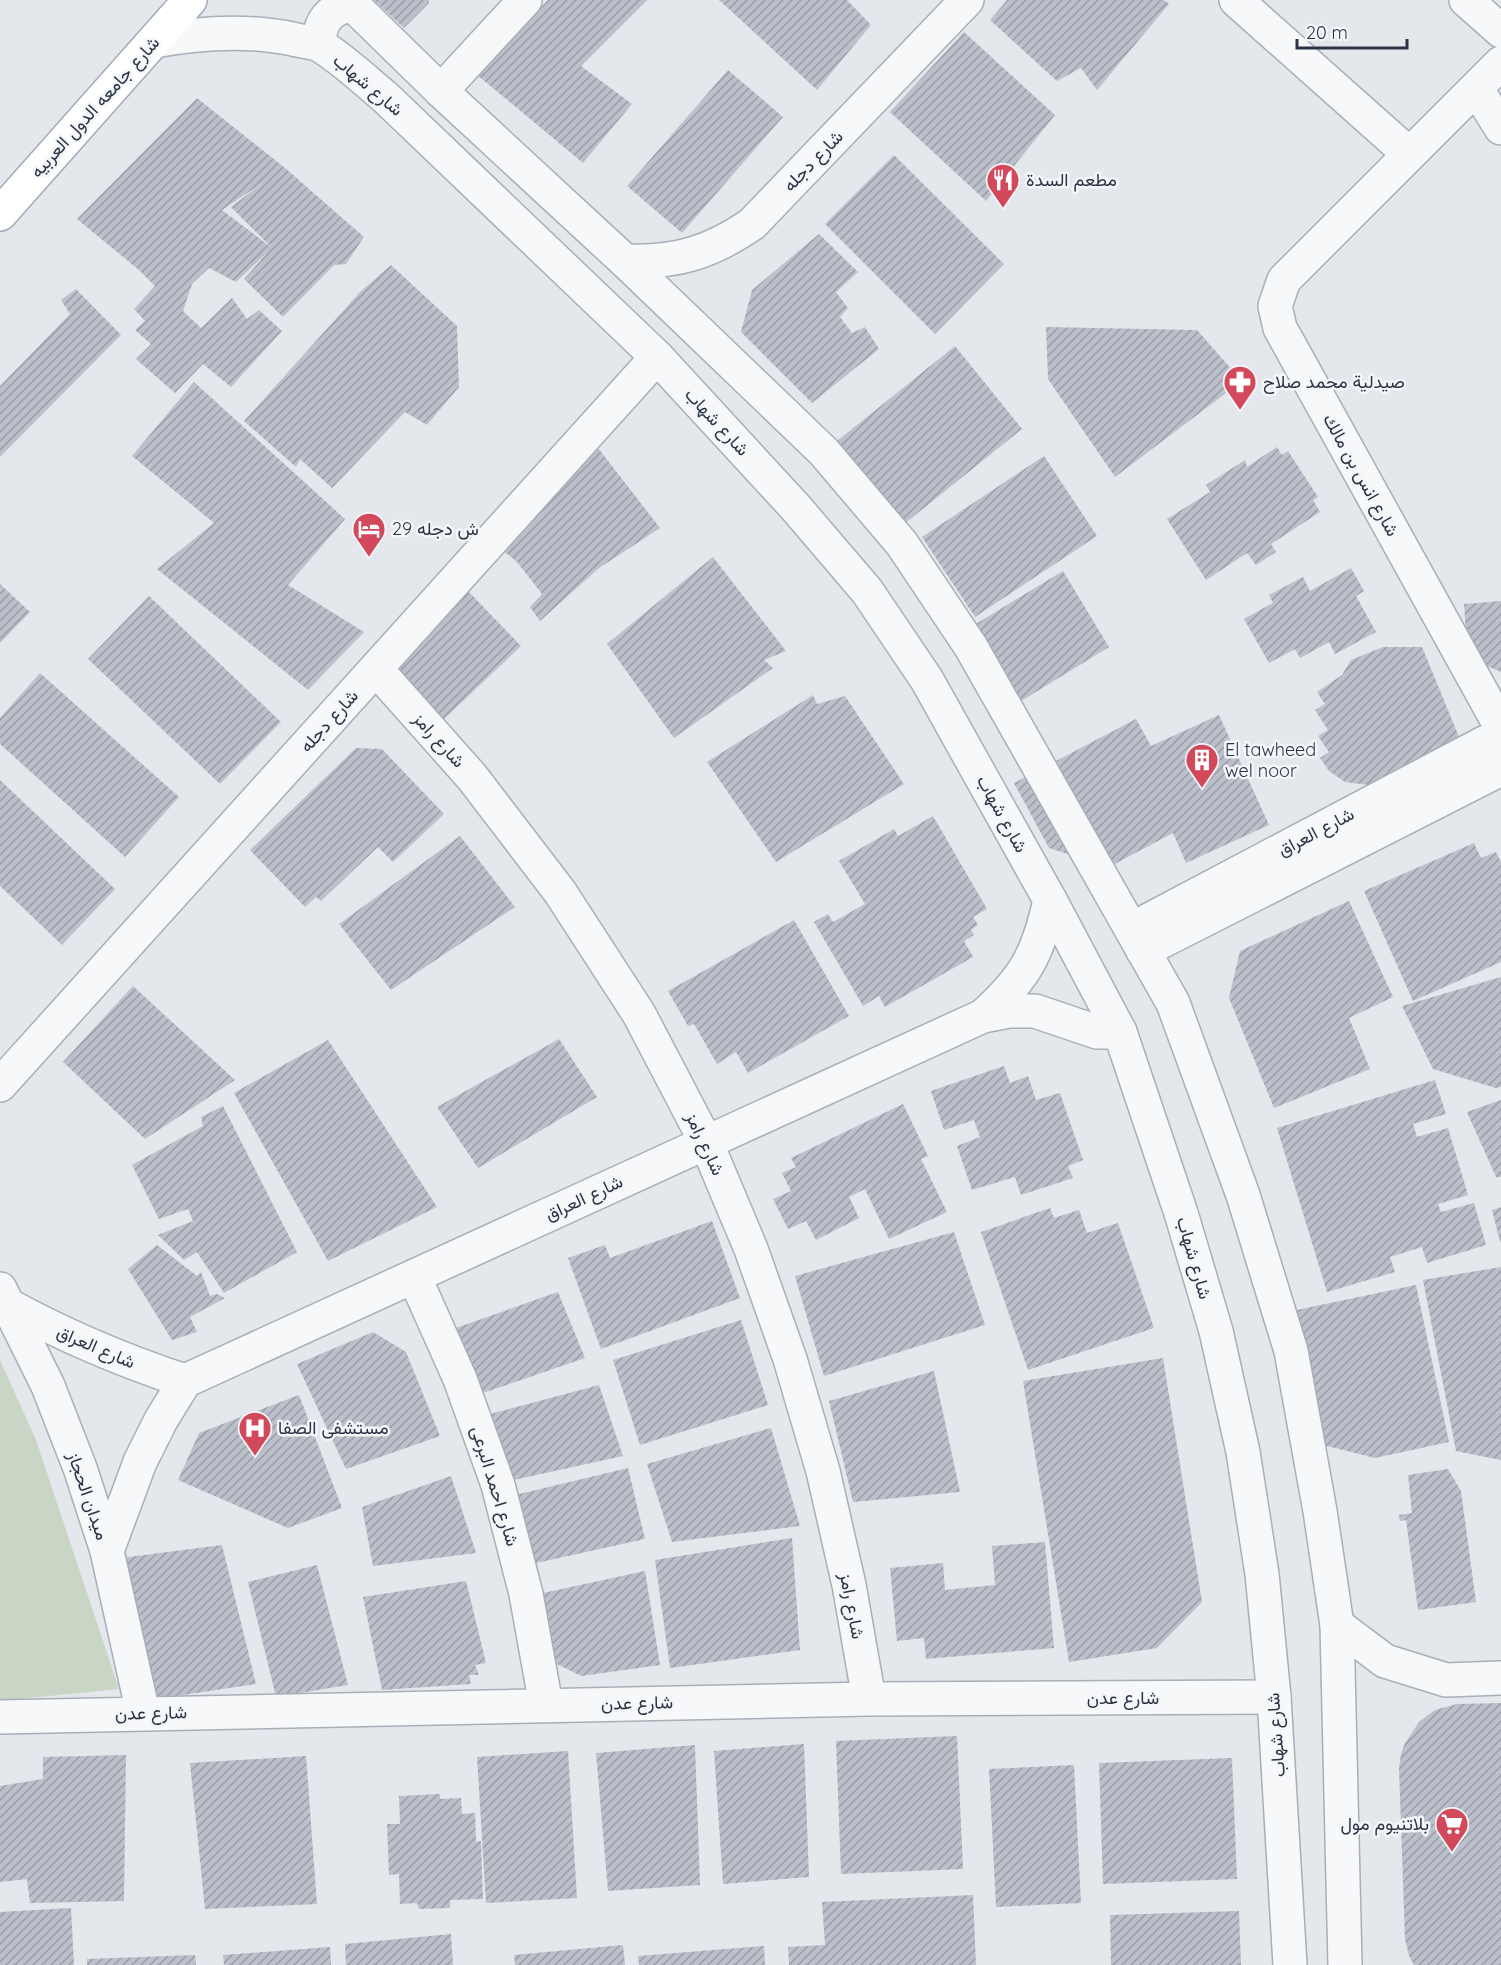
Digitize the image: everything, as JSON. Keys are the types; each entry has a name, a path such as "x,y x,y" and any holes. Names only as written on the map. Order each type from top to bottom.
{"main road":[{"name":"شارع جامعه الدول العربيه","path":"0,214 190,0"}],"street":[{"path":"441,91 525,0"},
{"name":"شارع دجله","path":"625,261 670,260 692,255 714,247 752,224 968,0"},
{"path":"1236,0 1409,154"},
{"path":"1466,0 1501,31"},
{"path":"319,45 319,33 323,21 330,13 351,3 441,91 625,261 824,452 902,544 971,647 1173,1003 1243,1195 1291,1351 1320,1511 1336,1625 1345,1965"},
{"name":"شارع شهاب","path":"154,41 191,34 231,32 274,35 319,45 351,69 385,98 657,357 797,509 867,591 927,680 1050,900 1120,1032 1181,1213 1216,1331 1243,1452 1262,1574 1274,1697 1290,1965"},
{"name":"شارع انس بن مالك","path":"1501,63 1284,280 1275,306 1280,328 1501,727"},
{"path":"1476,88 1501,128"},
{"name":"شارع دجله","path":"0,1085 657,357"},
{"name":"شارع رامز","path":"376,669 472,777 560,892 639,1014 706,1142 752,1249 790,1359 816,1449 849,1585 869,1700"},
{"name":"شارع العراق","path":"1138,940 1484,743 1501,736"},
{"name":"شارع العراق","path":"1138,940 1501,769"},
{"name":"شارع العراق","path":"983,1016 1009,992 1029,964 1042,933 1050,900"},
{"name":"شارع العراق","path":"5,1298 52,1329 95,1348 185,1380 983,1016 1009,1011 1035,1011 1097,1032 1120,1032"},
{"name":"شارع احمد البرعى","path":"414,1276 460,1379 498,1485 526,1594 546,1705"},
{"name":"ميدان الحجاز","path":"5,1298 48,1386 107,1551 143,1713"},
{"path":"107,1551 140,1462 185,1380"},
{"path":"1336,1625 1384,1661 1446,1680 1501,1678"},
{"name":"شارع عدن","path":"0,1717 546,1705 1274,1697"}],"green space":[{"path":"0,1360 36,1440 119,1689 0,1701"}],"building":[{"path":"374,0 429,0 429,3 404,28"},
{"path":"548,0 647,0 581,66 632,104 583,163 476,74"},
{"path":"719,0 847,0 871,25 817,90"},
{"path":"1007,0 1164,0 1169,4 1097,90 1081,68 1057,81 990,20"},
{"path":"964,32 1055,115 986,201 890,112"},
{"path":"728,70 783,117 682,233 627,186"},
{"path":"197,98 285,168 364,237 346,264 334,265 283,317 244,279 269,251 236,282 209,268 192,284 183,311 201,328 232,298 247,319 259,310 282,331 231,387 203,364 175,393 136,359 151,344 135,330 145,321 134,309 155,286 77,219","holes":["264,182 231,207 272,248 222,210"]},
{"path":"894,155 1004,264 935,334 825,224"},
{"path":"819,234 858,272 836,292 848,308 840,317 852,333 865,327 879,349 812,403 741,332 752,290"},
{"path":"391,265 457,326 459,387 427,425 405,412 332,488 300,459 296,467 244,421 360,292"},
{"path":"76,289 121,335 0,457 0,386 70,314 61,300"},
{"path":"1046,327 1197,330 1242,381 1115,477 1048,379"},
{"path":"955,346 1022,429 893,533 826,450"},
{"path":"194,382 345,519 288,585 364,632 308,690 157,569 214,523 132,456"},
{"path":"1277,447 1282,455 1288,451 1318,497 1313,500 1320,512 1271,544 1276,552 1256,565 1247,553 1206,580 1167,519 1210,492 1206,485 1245,460 1247,467"},
{"path":"598,448 660,528 599,568 540,621 530,607 542,594 517,562 500,548"},
{"path":"1044,456 1097,536 975,617 922,537"},
{"path":"713,557 786,651 764,660 773,668 674,738 607,644"},
{"path":"1351,568 1364,591 1356,596 1376,632 1335,654 1329,642 1300,658 1295,649 1269,663 1244,619 1273,603 1269,595 1303,577 1310,591"},
{"path":"1063,571 1109,647 1013,706 966,630"},
{"path":"0,584 30,612 0,643"},
{"path":"467,590 521,646 442,721 389,666"},
{"path":"149,596 281,722 220,784 88,659"},
{"path":"1501,601 1501,672 1487,666 1466,633 1464,604"},
{"path":"1383,647 1422,647 1464,749 1376,786 1345,782 1329,771 1320,758 1329,752 1318,736 1328,730 1315,710 1325,704 1317,692 1342,675 1351,660"},
{"path":"40,673 179,797 125,857 0,744 0,718"},
{"path":"813,695 817,704 845,696 904,784 776,862 707,762"},
{"path":"1219,715 1269,825 1186,863 1173,833 1109,867 1049,848 1014,783 1136,719 1151,746"},
{"path":"356,748 382,749 444,814 393,862 378,847 321,901 316,897 305,907 250,850"},
{"path":"0,780 115,889 62,945 0,886"},
{"path":"933,816 987,909 973,917 978,925 971,930 974,935 964,941 973,957 885,1007 879,996 863,1006 814,922 828,914 833,922 865,904 839,861 894,829 898,836"},
{"path":"460,836 515,907 391,990 339,924"},
{"path":"1474,843 1481,858 1496,852 1501,862 1501,962 1413,1001 1364,891"},
{"path":"1349,901 1393,997 1349,1018 1370,1069 1274,1108 1229,998 1240,951"},
{"path":"794,920 849,1016 748,1073 736,1052 717,1064 694,1024 688,1026 668,991"},
{"path":"1501,977 1501,1087 1496,1088 1433,1069 1402,1006"},
{"path":"133,986 235,1080 145,1139 63,1062"},
{"path":"559,1039 597,1097 478,1168 437,1107"},
{"path":"328,1040 437,1207 328,1261 234,1093"},
{"path":"1004,1066 1010,1083 1028,1076 1036,1100 1060,1093 1083,1160 1068,1166 1073,1178 1021,1195 1015,1177 972,1190 957,1146 980,1137 974,1120 944,1130 931,1091"},
{"path":"1435,1080 1446,1114 1413,1124 1417,1137 1448,1128 1468,1195 1438,1204 1441,1212 1474,1203 1486,1245 1427,1263 1422,1247 1390,1257 1395,1272 1327,1292 1277,1128"},
{"path":"1501,1100 1501,1177 1496,1177 1467,1112"},
{"path":"903,1104 928,1156 921,1159 947,1212 889,1239 865,1189 849,1197 859,1218 816,1240 806,1221 788,1229 773,1199 791,1191 782,1173 796,1167 791,1158"},
{"path":"223,1106 297,1252 224,1293 197,1252 184,1260 158,1235 193,1221 188,1209 159,1219 132,1165 203,1126 201,1117"},
{"path":"1501,1207 1501,1242 1500,1242 1492,1210"},
{"path":"1050,1208 1054,1218 1079,1210 1087,1233 1118,1223 1154,1328 1028,1370 981,1232"},
{"path":"712,1221 740,1298 601,1349 568,1258 605,1245 610,1258"},
{"path":"954,1232 985,1325 824,1376 795,1276"},
{"path":"157,1245 197,1276 201,1272 210,1296 217,1294 225,1298 190,1317 197,1332 172,1340 128,1269"},
{"path":"1501,1267 1501,1460 1456,1451 1423,1280"},
{"path":"1416,1285 1449,1442 1375,1458 1315,1443 1287,1312"},
{"path":"558,1292 585,1358 477,1395 453,1329"},
{"path":"741,1320 768,1405 640,1445 613,1360"},
{"path":"373,1332 406,1352 440,1436 346,1469 297,1364"},
{"path":"1163,1358 1202,1602 1157,1648 1069,1662 1023,1381"},
{"path":"934,1371 960,1492 853,1502 829,1401"},
{"path":"599,1385 623,1456 505,1482 483,1416"},
{"name":"مستشفى الصفا","path":"299,1395 342,1508 288,1528 178,1480 199,1433"},
{"path":"771,1428 800,1526 672,1542 647,1464"},
{"path":"628,1468 645,1539 527,1565 511,1496"},
{"path":"1448,1469 1461,1491 1476,1602 1418,1610 1406,1520 1400,1521 1399,1515 1412,1513 1408,1475"},
{"path":"451,1476 476,1553 373,1566 362,1507"},
{"path":"792,1538 800,1650 670,1668 655,1560"},
{"path":"1045,1542 1054,1648 926,1659 924,1638 897,1641 890,1568 943,1563 945,1590 995,1585 992,1546"},
{"path":"222,1545 256,1684 156,1699 121,1558"},
{"path":"317,1565 348,1685 276,1697 248,1582"},
{"path":"645,1571 660,1665 581,1676 551,1661 534,1595"},
{"path":"466,1581 486,1663 475,1665 479,1675 469,1675 471,1684 382,1690 363,1597"},
{"name":"بلاتنيوم مول","path":"1501,1703 1501,1965 1414,1965 1405,1939 1399,1768 1401,1754 1405,1743 1419,1722 1435,1710 1457,1704"},
{"path":"957,1736 963,1869 841,1874 836,1741"},
{"path":"804,1744 809,1877 723,1884 714,1751"},
{"path":"695,1745 700,1885 608,1891 596,1753"},
{"path":"568,1751 577,1898 486,1903 477,1757"},
{"path":"126,1755 124,1901 30,1903 27,1879 0,1882 0,1786 43,1779 43,1757"},
{"path":"306,1756 317,1904 205,1909 190,1763"},
{"path":"1232,1758 1237,1879 1103,1884 1099,1763"},
{"path":"1074,1765 1081,1903 996,1907 989,1769"},
{"path":"440,1794 440,1799 461,1798 462,1814 475,1813 476,1842 481,1841 483,1899 450,1900 450,1908 419,1909 417,1903 400,1904 399,1874 389,1875 387,1824 400,1824 399,1796"},
{"path":"973,1895 976,1965 789,1965 788,1947 825,1945 822,1902"},
{"path":"71,1908 74,1965 0,1965 0,1912"},
{"path":"1239,1911 1241,1965 1111,1965 1110,1915"},
{"path":"451,1934 453,1965 346,1965 345,1944"},
{"path":"623,1945 625,1965 515,1965 514,1955"},
{"path":"764,1946 765,1965 639,1965 638,1956"},
{"path":"330,1947 331,1965 224,1965 223,1955"},
{"path":"195,1955 196,1965 87,1965 87,1959"}],"place":[{"name":"مطعم السدة","path":"1003,209"},
{"name":"صيدلية محمد صلاح","path":"1240,411"},
{"name":"29 ش دجله","path":"369,558"},
{"name":"El tawheed wel noor","path":"1202,789"},
{"name":"مستشفى الصفا","path":"255,1457"},
{"name":"بلاتنيوم مول","path":"1452,1853"}]}
